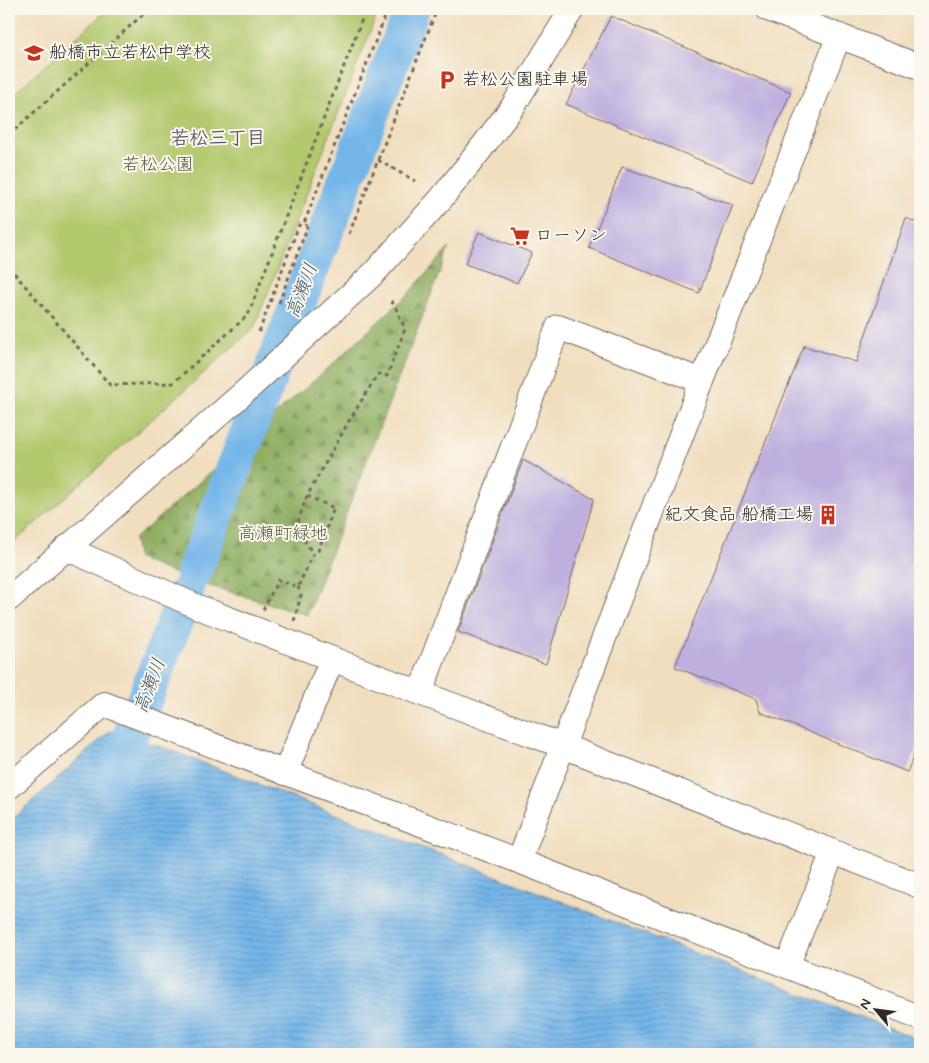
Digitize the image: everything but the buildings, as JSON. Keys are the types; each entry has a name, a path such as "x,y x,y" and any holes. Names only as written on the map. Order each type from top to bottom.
{"street":[{"path":"9,599 248,389 374,273 440,200 512,108 572,9"},
{"path":"768,9 920,67"},
{"path":"519,861 702,381 840,36"},
{"path":"420,693 558,327 702,381"},
{"path":"66,548 198,607 563,746 920,886"},
{"path":"285,773 332,659"},
{"path":"9,787 104,704 519,861 920,1018"},
{"path":"787,966 834,852"}],"path":[{"path":"9,135 149,9"},
{"path":"9,267 110,385 173,383 248,315 366,9"},
{"path":"259,332 299,225 305,221 388,9"},
{"path":"349,234 437,9"},
{"path":"378,160 415,181"},
{"path":"279,303 308,228 305,221"},
{"path":"313,554 296,526 308,496 349,421 378,374 387,376 404,328 390,300"},
{"path":"294,622 301,595 298,587 313,554 318,551 334,508 308,496"},
{"path":"263,610 278,580 298,587"}],"green space":[{"name":"若松公園","path":"108,9 379,9 254,328 9,547 9,98"},
{"name":"高瀬町緑地","path":"449,248 307,615 207,585 273,416 323,373 408,294"},
{"name":"高瀬町緑地","path":"218,466 176,574 138,559 134,539"}],"water":[{"path":"110,731 165,748 920,1040 920,1054 9,1054 9,822"}],"waterway":[{"name":"高瀬川","path":"193,574 412,9"},
{"name":"高瀬川","path":"114,778 186,593"}],"place":[{"name":"船橋市立若松中学校","path":"34,53"},
{"name":"若松公園駐車場","path":"447,80"},
{"name":"ローソン","path":"520,236"},
{"name":"紀文食品 船橋工場","path":"828,515"}],"district":[{"name":"若松三丁目","path":"218,138"}]}
